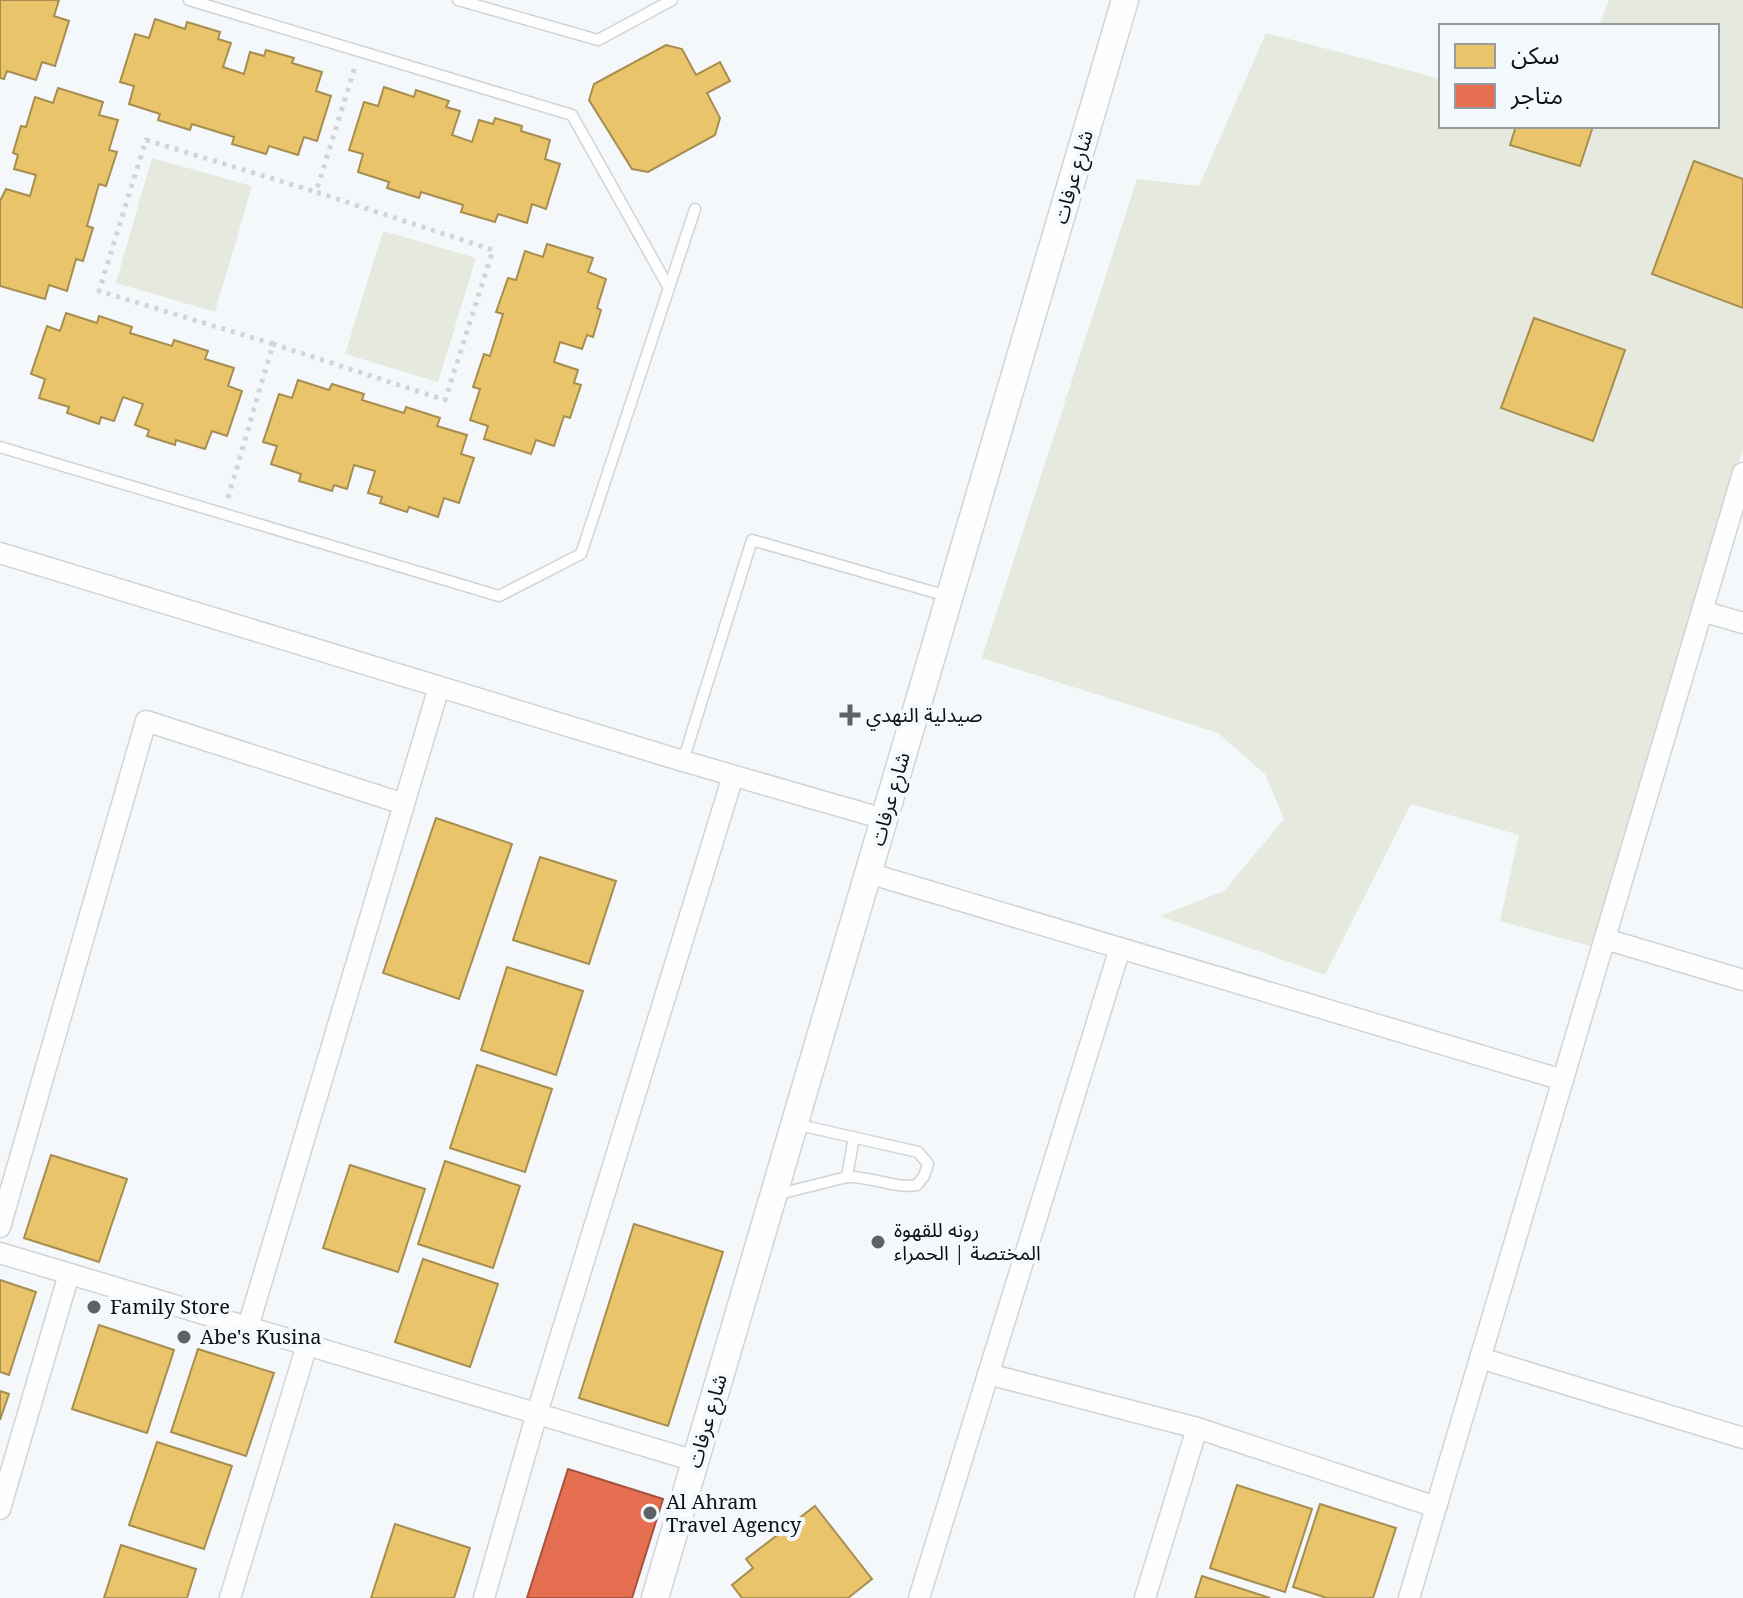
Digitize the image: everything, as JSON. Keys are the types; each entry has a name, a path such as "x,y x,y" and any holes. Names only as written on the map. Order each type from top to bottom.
{"street":[{"name":"شارع عرفات","path":"655,1598 1125,0"},
{"path":"1409,1598 1743,473"},
{"path":"0,553 884,819"},
{"path":"1702,611 1743,623"},
{"path":"248,1327 439,687"},
{"path":"0,1227 146,721 404,804"},
{"path":"484,1598 537,1413 733,776"},
{"path":"868,873 1563,1080"},
{"path":"1605,939 1743,980"},
{"path":"919,1598 1120,948"},
{"path":"0,1253 695,1461"},
{"path":"0,1509 69,1274"},
{"path":"230,1598 307,1345"},
{"path":"1480,1358 1743,1438"},
{"path":"988,1374 1197,1428 1436,1507"},
{"path":"1145,1598 1197,1428"}],"lane":[{"path":"189,0 572,115 669,288"},
{"path":"458,0 598,40 672,0"},
{"path":"0,447 499,596 581,554 695,209"},
{"path":"683,761 752,540 949,597"},
{"path":"773,1196 857,1176 907,1186 917,1185 928,1164 918,1152 794,1124"},
{"path":"847,1177 854,1137"}],"path":[{"path":"316,192 360,51"},
{"path":"146,140 316,192 493,250 445,400 99,291 146,140"},
{"path":"223,513 273,344"}],"shaded area":[{"path":"1609,0 1743,0 1743,449 1601,949 1500,921 1519,835 1411,804 1325,975 1160,916 1224,891 1284,819 1265,774 1218,733 982,658 1137,179 1199,186 1266,33 1439,78 1439,128 1719,128 1719,24 1600,24"},
{"path":"152,158 252,186 215,312 116,283"},
{"path":"383,231 476,258 438,382 345,354"}],"building: سكن":[{"path":"0,0 59,0 54,16 69,21 55,66 42,62 36,80 7,71 4,79 0,78"},
{"path":"155,19 185,29 187,22 220,32 218,39 231,43 223,67 244,74 250,52 264,56 266,50 294,58 292,63 322,72 316,91 331,96 317,141 304,137 298,155 269,146 266,154 232,144 234,137 192,124 190,130 158,120 160,114 129,104 134,86 120,82 135,34 149,38"},
{"path":"666,45 682,49 696,75 720,62 730,81 707,93 720,118 715,135 648,172 632,169 589,100 594,84"},
{"path":"384,87 414,97 416,90 449,101 446,107 460,111 452,135 472,142 479,120 493,124 495,118 522,126 521,131 550,140 545,159 560,164 546,209 532,204 527,223 498,214 495,222 461,212 463,205 421,192 419,198 387,188 389,182 358,172 363,154 349,150 364,102 378,106"},
{"path":"58,88 103,102 99,115 118,120 109,150 117,152 106,186 99,184 87,226 93,228 83,261 76,259 67,291 49,285 45,299 0,286 0,201 6,189 30,196 36,175 14,169 18,155 13,153 21,126 26,127 35,97 53,103"},
{"path":"1515,128 1592,128 1580,166 1510,145"},
{"path":"1694,161 1743,179 1743,308 1652,274"},
{"path":"547,244 593,258 588,272 606,279 597,308 601,310 593,337 587,335 582,349 560,342 554,362 578,370 574,383 581,385 570,418 564,416 554,446 536,440 531,454 484,439 488,426 470,420 480,389 473,387 484,354 490,356 503,314 496,312 508,278 516,280 525,251 543,257"},
{"path":"66,313 97,323 99,316 132,327 130,333 172,346 174,340 208,351 205,359 234,368 228,386 242,391 227,436 212,431 205,449 176,440 175,445 147,436 149,430 135,425 143,404 123,397 114,421 101,417 99,424 67,413 69,407 39,398 45,379 31,374 47,326 60,331"},
{"path":"1534,318 1625,350 1593,441 1501,408"},
{"path":"298,380 329,390 332,384 364,394 362,400 404,413 406,407 440,418 437,426 467,435 461,454 474,458 459,503 444,498 438,517 409,507 407,512 380,503 382,497 368,493 375,471 354,465 347,489 334,485 332,491 299,481 301,474 271,464 277,446 263,442 279,394 292,398"},
{"path":"436,818 512,844 459,999 383,973"},
{"path":"540,857 616,881 589,964 513,940"},
{"path":"507,967 583,991 556,1075 481,1050"},
{"path":"477,1065 552,1089 525,1172 450,1148"},
{"path":"51,1155 127,1179 99,1262 24,1238"},
{"path":"445,1161 520,1186 493,1268 418,1244"},
{"path":"350,1165 425,1189 398,1272 323,1248"},
{"path":"634,1224 723,1252 668,1426 579,1398"},
{"path":"423,1259 498,1284 470,1367 395,1342"},
{"path":"0,1280 36,1292 9,1375 0,1372"},
{"path":"99,1325 174,1350 147,1433 72,1409"},
{"path":"198,1349 274,1373 246,1456 171,1432"},
{"path":"0,1391 9,1394 0,1420"},
{"path":"157,1442 232,1466 204,1549 129,1525"},
{"path":"1237,1485 1312,1509 1285,1592 1210,1568"},
{"path":"1320,1504 1396,1528 1373,1598 1327,1598 1293,1587"},
{"path":"815,1506 872,1579 848,1598 742,1598 732,1585 753,1568 746,1559"},
{"path":"395,1524 470,1548 454,1598 371,1598"},
{"path":"121,1545 196,1569 187,1598 104,1598"},
{"path":"1202,1576 1270,1598 1195,1598"}],"building: متاجر":[{"path":"568,1469 663,1499 632,1598 527,1598"}],"place":[{"name":"صيدلية النهدي","path":"850,715"},
{"name":"رونه للقهوة المختصة | الحمراء","path":"878,1242"},
{"name":"Family Store","path":"94,1307"},
{"name":"Abe's Kusina","path":"184,1337"},
{"name":"Al Ahram Travel Agency","path":"650,1513"}]}
